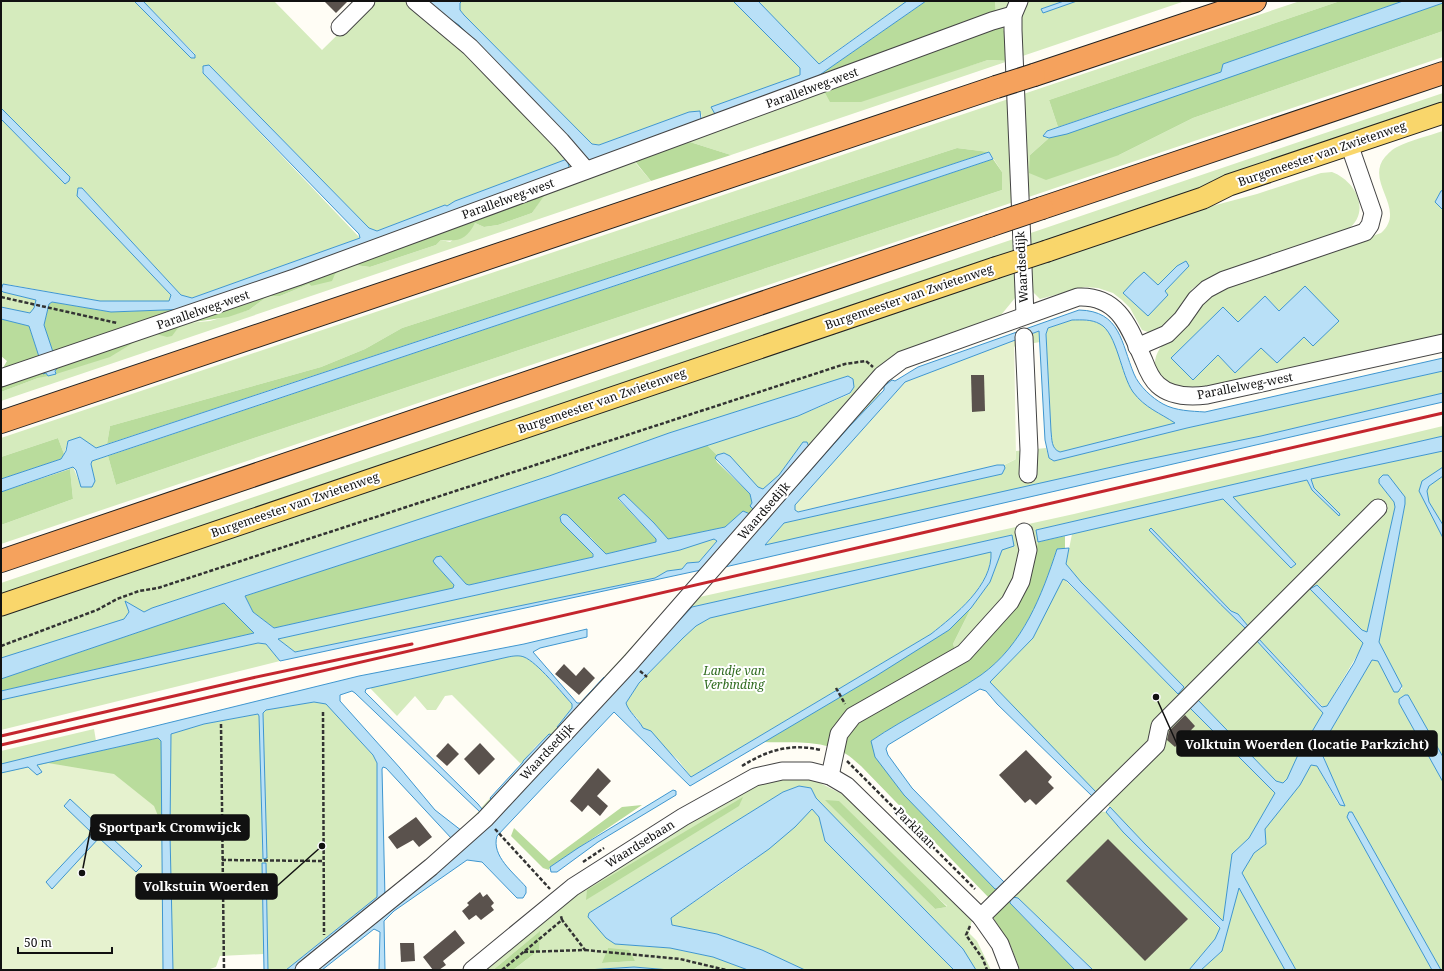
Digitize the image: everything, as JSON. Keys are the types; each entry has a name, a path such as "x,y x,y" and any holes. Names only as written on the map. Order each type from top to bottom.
{"highway":[{"path":"1,422 1255,1"},
{"path":"1,560 1443,73"}],"main road":[{"name":"Burgemeester van Zwietenweg","path":"1,605 1203,198 1233,195 1260,188 1443,113"},
{"name":"Burgemeester van Zwietenweg","path":"1352,151 1443,126"}],"street":[{"path":"340,27 366,1"},
{"path":"415,1 470,48 561,141 586,170"},
{"name":"Parallelweg-west","path":"1,378 40,366 297,277 992,21 1016,8"},
{"name":"Waardsedijk","path":"304,970 436,863 485,819 630,662 882,375 902,360 1025,315 1019,200 1016,8"},
{"path":"1137,347 1167,334 1182,319 1196,299 1207,289 1224,280 1365,232 1370,225 1373,213 1352,151"},
{"name":"Parallelweg-west","path":"1025,315 1078,297 1100,300 1120,314 1128,324 1149,374 1158,386 1172,393 1190,397 1215,394 1443,343"},
{"path":"1024,337 1029,450 1028,474"},
{"path":"987,912 1156,745 1160,726 1378,508"},
{"path":"830,776 839,734 853,716 964,653 1010,602 1021,581 1028,550 1024,532"},
{"name":"Waardsebaan","path":"472,970 573,886 683,817 755,777 782,771 810,771 830,776"},
{"name":"Parklaan","path":"830,776 846,786 987,912 1010,970"}],"path":[{"path":"1,297 49,309 119,323"},
{"path":"1,646 97,610 117,599 139,591 158,588 845,364 866,361 882,375"},
{"path":"836,688 844,703"},
{"path":"323,712 324,936"},
{"path":"221,724 224,970"},
{"name":"Parklaan","path":"835,754 850,763 987,912"},
{"path":"499,834 549,887"},
{"path":"222,860 324,861"},
{"path":"987,912 968,928 966,935 983,960 987,970"},
{"path":"562,920 585,950"},
{"path":"524,952 585,950 680,960 726,970"}],"green space":[{"path":"1,1 134,1 191,58 194,58 195,54 143,1 274,1 322,50 372,1 429,1 442,14 459,25 584,157 686,125 701,119 702,116 700,112 689,112 599,145 592,144 464,15 460,10 460,3 462,1 733,1 800,68 800,75 712,107 715,114 811,81 969,66 988,60 1008,61 731,155 690,142 633,160 651,181 1,401 1,392 38,378 89,363 141,338 178,328 187,323 210,321 249,310 268,296 280,296 309,284 311,286 342,269 355,265 370,267 436,245 441,240 450,242 475,223 484,227 498,225 532,213 567,159 455,201 447,206 445,205 377,231 369,228 209,65 202,70 203,73 360,238 192,298 181,295 83,189 78,188 171,295 169,301 100,301 6,284 1,289 1,119 65,184 70,177 1,108"},
{"path":"758,1 907,1 818,64"},
{"path":"926,1 995,1 996,13 1007,38 1010,61 988,60 861,102 830,102 822,87 811,81"},
{"path":"995,1 1064,1 1041,9 1043,12 1077,1 1185,1 1009,61 1007,38 996,13"},
{"path":"1300,1 1340,1 1049,100 1058,127 1047,131 1044,136 1049,138 1030,155 1119,155 1193,118 1443,31 1443,57 1,544 1,525 73,499 70,469 73,467 81,486 95,481 91,464 92,461 108,456 116,485 1002,190 1002,172 989,152 957,148 402,328 365,349 321,367 110,426 107,444 96,448 80,438 68,441 64,454 58,438 1,457 1,438"},
{"path":"1340,1 1403,1 1223,64 1221,72 1058,127 1049,100"},
{"path":"1443,3 1443,31 1193,118 1119,155 1046,180 1029,173 1030,155 1049,138"},
{"path":"1443,93 1443,109 1,598 1,583"},
{"path":"1443,131 1443,190 1435,202 1443,210 1443,337 1190,391 1174,385 1161,376 1155,365 1156,357 1160,348 1200,302 1216,291 1381,233 1388,224 1390,215 1389,205 1379,176 1380,166 1385,157 1393,149 1414,140","holes":["1265,296 1313,346 1304,337 1277,363 1262,347 1235,373 1218,355 1223,307 1238,322"]},
{"path":"690,142 731,155 651,181 633,159"},
{"path":"957,148 989,152 107,444 110,426 321,367 365,349 402,328"},
{"path":"993,159 1002,172 1002,190 116,485 108,456"},
{"path":"1332,172 1341,176 1354,190 1360,206 1359,215 1355,223 1347,230 1201,283 1192,289 1169,323 1151,333 1142,330 1130,308 1113,293 1098,288 1085,287 1040,299 1030,289 1027,267 1186,213 1257,194 1321,173","holes":["1186,262 1188,266 1164,292 1144,272 1158,285 1177,266"]},
{"path":"546,193 532,213 498,225 484,227 475,223 469,233 458,240 441,240 436,245 370,267 355,265 342,269 335,274 332,281 311,286 309,284 280,296 268,296 249,310 228,317 187,323 178,328 172,336 167,337 156,334 141,338 110,357 56,374 56,365 44,325 49,304 52,302 111,312 190,309"},
{"path":"1016,271 1015,298 1001,315 900,352 875,392 881,393 725,567 701,570 767,501 803,442 779,475 763,489 758,488 724,453 717,455 707,445 798,416 850,394 854,387 848,376 669,433 549,476 152,608 144,612 126,602 129,612 124,619 1,658 1,614"},
{"path":"1,290 3,292 36,300 34,308 30,313 1,307"},
{"path":"1,319 29,326 43,369 43,374 46,373 48,376 38,378 1,392 1,371 7,361 1,356"},
{"path":"1072,320 1093,321 1106,329 1115,345 1134,392 1147,406 1176,423 1060,452 1057,451 1052,443 1046,334 1048,328"},
{"path":"1040,331 1040,342 1012,347 1014,340"},
{"path":"1014,340 1016,459 1004,465 997,465 797,512 795,510 795,505 905,382"},
{"path":"1443,371 1443,393 1261,436 1134,462 765,546 784,523 1002,474 1005,468 1004,465 1016,459 1016,451 1046,448 1049,458 1054,461 1187,428"},
{"path":"1443,426 1443,436 1036,530 1038,542 1032,567 1005,618 955,649 953,644 971,608 990,582 1002,550 1012,535 692,607 662,635 460,853 395,906 462,831 460,830 479,811 480,812 481,808 490,798 493,801 549,734 535,747 521,764 452,695 445,696 436,710 427,710 415,696 397,716 370,688 508,657 523,656 541,670 572,704 572,708 557,726 607,680 604,677 669,606 695,598 1074,514"},
{"path":"58,438 64,454 61,459 1,479 1,457"},
{"path":"707,445 717,455 715,458 717,462 750,494 752,503 750,506 754,509 750,514 743,511 725,527 668,539 624,494 618,499 657,540 656,542 606,554 590,537 593,557 469,585 466,584 441,556 435,564 454,585 454,588 274,628 253,612 245,596"},
{"path":"1443,451 1443,467 1423,481 1419,491 1443,538 1443,757 1408,695 1405,695 1399,699 1399,703 1443,782 1443,970 1441,970 1352,812 1349,812 1347,817 1432,970 1296,970 1242,873 1254,853 1266,844 1264,829 1300,785 1311,765 1317,766 1339,805 1321,747 1372,660 1378,661 1394,691 1402,689 1402,686 1379,642 1405,504 1383,475 1379,479 1379,483 1394,502 1395,507 1369,626 1362,647 1327,706 1323,707 1258,638 1323,713 1297,757 1288,779 1283,783 1276,781 1197,700 1189,707 1275,793 1249,838 1232,854 1223,921 1145,844 990,682 1033,638 1061,580 1064,579 1178,694 1184,687 1081,582 1066,564 1072,534 1223,499 1291,568 1233,497 1307,480 1310,487 1340,514 1314,488 1311,479","holes":["1151,529 1231,611 1238,614 1248,626 1246,627 1149,530"]},
{"path":"70,469 73,499 1,525 1,492"},
{"path":"1443,476 1443,525 1428,500 1427,489 1430,485"},
{"path":"1065,536 1065,549 1057,549 1045,584 1029,618 1020,634 996,663 968,684 871,741 999,889 1011,895 1010,903 1075,970 1020,970 1010,944 994,919 992,901 852,758 837,749 816,744 763,742 949,630 971,608 953,644 955,649 969,652 1032,567 1038,542"},
{"path":"714,538 717,541 699,562 687,563 682,569 667,571 655,578 295,652 278,639 680,550"},
{"name":"Landje van Verbinding","path":"991,551 990,564 986,576 979,587 971,598 951,618 931,634 691,777 678,760 643,728 637,718 627,708 626,703 639,683 696,626 710,618"},
{"path":"224,603 254,633 1,691 1,679"},
{"path":"258,643 266,644 280,661 1,730 1,700"},
{"path":"314,702 326,703 373,755 377,763 377,897 286,970 268,970 266,863 262,863 264,954 220,956 216,967 207,970 173,970 170,834 171,734 204,724 258,714 263,858 266,858 263,713 266,710"},
{"path":"94,729 96,741 1,764 1,751"},
{"path":"158,738 161,741 162,751 163,861 1,773"},
{"path":"48,763 114,774 154,806 163,828 163,970 1,970 1,773"},
{"path":"789,777 814,780 850,798 972,920 969,933 977,941 991,970 976,970 816,798 811,788 799,786 783,792 589,913 588,917 615,944 670,948 713,957 748,970 671,970 634,967 587,970 513,970 539,950 539,932 493,970 482,970 583,886 740,792 772,779","holes":["826,800 947,906 947,907 935,909","608,948 635,961 603,963"]},
{"path":"743,797 739,806 586,900 587,890"},
{"path":"825,800 839,801 947,907 935,909"},
{"path":"642,805 550,867 549,870 543,868 511,836 514,828 549,861 622,807"},
{"path":"811,808 819,817 825,841 954,970 805,970 762,950 717,934 671,925 671,918 762,854 796,824"},
{"path":"1096,811 1106,812 1123,832 1220,929 1215,939 1189,970 1093,970 1018,898 1012,899"},
{"path":"1239,888 1285,970 1201,970 1222,951"},
{"path":"540,931 539,950 513,970 493,970"},
{"path":"608,948 629,950 635,961 602,963"}],"water":[{"path":"134,1 143,1 195,55 195,58 191,58"},
{"path":"429,1 462,1 460,3 460,10 464,15 592,144 599,145 689,112 700,111 701,119 590,161 584,157 459,25 442,14"},
{"path":"733,1 758,1 819,64 907,1 926,1 811,81 715,114 711,107 800,75 800,68"},
{"path":"1064,1 1077,1 1043,13 1041,9"},
{"path":"1403,1 1443,1 1443,3 1067,134 1049,138 1043,136 1047,131 1221,72 1223,64"},
{"path":"209,65 369,228 377,231 445,205 447,206 455,201 567,159 569,167 568,169 190,309 111,312 52,302 49,304 44,325 58,367 55,371 56,374 48,376 46,373 43,374 43,369 29,326 1,319 1,307 30,313 34,308 36,300 3,292 1,290 3,284 100,301 169,301 171,295 77,196 78,188 82,188 181,295 192,298 360,238 359,234 203,73 203,66"},
{"path":"1,108 70,177 69,181 65,184 1,119"},
{"path":"989,152 993,159 92,461 91,464 95,481 92,487 81,487 76,470 73,467 1,492 1,479 61,459 66,451 68,441 80,437 96,448"},
{"path":"1443,190 1443,210 1435,202"},
{"path":"1186,261 1189,266 1165,291 1168,295 1148,316 1123,293 1144,272 1158,285 1177,266"},
{"path":"1305,286 1339,321 1313,346 1304,337 1277,363 1261,348 1235,373 1218,355 1193,380 1171,358 1223,307 1238,322 1265,296 1279,311"},
{"path":"1079,310 1093,312 1103,316 1111,323 1122,340 1134,374 1142,387 1163,404 1184,410 1205,412 1443,358 1443,371 1187,428 1054,461 1049,458 1045,440 1039,331 905,382 795,505 795,510 798,512 997,465 1004,465 1005,468 1002,474 784,523 765,545 1134,462 1261,436 1443,393 1443,402 725,567 849,427 884,390 884,386 892,380 895,381 918,367","holes":["1072,320 1093,321 1106,329 1115,345 1125,375 1133,392 1148,406 1175,423 1060,452 1057,451 1052,443 1046,334 1048,328"]},
{"path":"848,376 853,379 854,387 850,393 798,416 245,596 253,612 274,628 453,588 454,585 433,561 436,557 441,556 466,584 469,585 593,557 593,554 561,522 560,517 563,514 567,515 606,554 656,542 656,539 618,498 624,494 668,539 725,527 743,511 750,514 701,570 280,661 266,644 258,643 1,700 1,691 254,633 224,603 1,679 1,658 124,619 129,612 125,601 144,612 152,608 549,476 669,433","holes":["714,539 717,541 699,562 687,563 682,569 667,571 655,578 295,652 278,639 680,550"]},
{"path":"1443,436 1443,451 1311,479 1314,488 1340,514 1339,516 1312,490 1307,480 1233,497 1296,564 1291,568 1223,499 1038,542 1036,530"},
{"path":"803,442 807,442 809,447 755,511 750,506 752,503 750,494 715,458 717,455 724,453 730,456 758,487 763,489 779,475"},
{"path":"1443,467 1443,476 1429,486 1427,491 1429,502 1443,525 1443,538 1419,491 1422,481"},
{"path":"1383,475 1388,475 1405,497 1405,504 1379,642 1402,686 1398,692 1394,692 1378,661 1372,660 1321,747 1322,754 1345,806 1340,805 1317,766 1311,765 1300,785 1265,829 1266,844 1254,853 1242,873 1296,970 1285,970 1239,888 1222,951 1201,970 1189,970 1215,939 1220,928 1123,832 1106,812 1110,807 1223,921 1232,854 1249,838 1275,793 1189,707 1197,699 1276,781 1283,783 1287,779 1297,757 1323,713 1256,640 1258,638 1322,707 1327,706 1354,663 1363,643 1310,589 1317,585 1362,630 1367,632 1395,507 1394,502 1379,483 1379,479"},
{"path":"1151,528 1231,611 1238,614 1248,626 1245,628 1221,604 1149,530"},
{"path":"1012,535 1014,546 1002,550 990,582 971,608 949,630 876,676 690,786 614,712 497,836 497,850 500,857 526,887 526,893 523,898 517,898 482,862 467,860 394,911 384,921 385,970 379,970 380,932 374,929 322,970 314,970 460,853 662,635 675,625 692,607","holes":["991,552 990,564 986,576 971,598 951,618 931,634 691,777 651,731 643,728 627,706 626,703 639,683 696,626 710,618"]},
{"path":"1069,548 1066,564 1081,582 1184,687 1178,694 1067,581 1063,579 1033,638 990,682 1096,792 1092,796 997,704 986,691 980,689 888,745 886,749 888,755 912,788 1005,883 999,889 995,889 904,795 875,757 871,741 968,684 996,663 1020,634 1029,618 1045,584 1057,549"},
{"path":"587,629 587,637 540,648 533,652 577,703 580,703 604,677 607,680 559,729 557,727 572,708 572,704 536,665 522,656 508,657 366,689 365,692 478,804 482,809 480,812 355,693 352,691 340,695 340,701 400,768 435,810 462,831 452,839 386,768 383,767 385,898 296,970 286,970 377,897 377,763 373,755 326,704 314,702 266,710 263,713 267,858 263,859 258,714 204,724 171,734 170,834 173,970 163,970 161,741 158,738 37,765 42,772 37,775 28,767 1,773 1,764 359,676 524,644"},
{"path":"1405,695 1408,695 1443,757 1443,782 1399,703 1399,699"},
{"path":"549,734 553,735 493,802 490,798"},
{"path":"799,786 811,788 816,798 963,949 976,970 954,970 825,841 819,817 812,809 795,827 769,849 671,918 672,925 717,934 762,950 805,970 748,970 713,957 670,948 615,944 606,938 588,917 589,913 783,792"},
{"path":"673,790 676,791 676,795 598,842 557,872 551,872 550,867 578,848"},
{"path":"70,799 142,866 136,872 99,838 52,889 46,882 92,833 64,806"},
{"path":"1349,812 1352,812 1441,970 1432,970 1347,817"},
{"path":"262,863 266,863 268,970 264,970"},
{"path":"1013,897 1018,898 1093,970 1075,970 1010,903 1010,900"},
{"path":"634,967 670,970 587,970"}],"building":[{"path":"324,1 348,1 336,13"},
{"path":"971,375 984,375 985,411 972,412"},
{"path":"564,664 576,676 584,667 595,678 579,695 555,674"},
{"path":"1185,715 1195,726 1175,747 1167,740 1169,731"},
{"path":"448,743 459,754 447,766 436,756"},
{"path":"480,743 495,759 479,775 464,759"},
{"path":"1026,750 1052,777 1048,782 1054,788 1036,805 1030,799 1025,803 999,775"},
{"path":"598,768 611,781 597,796 608,806 600,816 588,805 582,812 570,801"},
{"path":"416,817 432,837 419,847 413,840 397,849 388,837"},
{"path":"1108,839 1188,919 1145,961 1066,881"},
{"path":"480,892 483,897 487,894 494,903 491,906 494,910 481,920 476,915 469,920 462,911 469,905 467,903"},
{"path":"455,930 465,943 443,961 446,965 439,970 433,970 423,957"},
{"path":"400,943 414,943 415,961 401,962"}],"railway":[{"path":"1,745 1443,413"},
{"path":"1,736 252,678 412,644"}],"place":[{"name":"Volktuin Woerden (locatie Parkzicht)","path":"1156,697"},
{"name":"Volkstuin Woerden","path":"322,846"},
{"name":"Sportpark Cromwijck","path":"82,873"}]}
